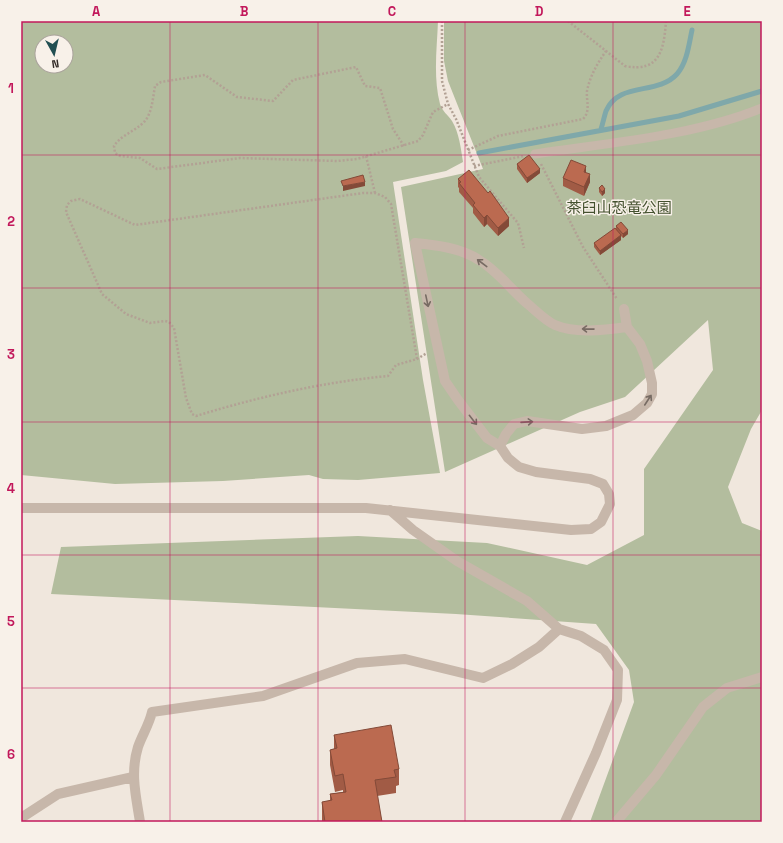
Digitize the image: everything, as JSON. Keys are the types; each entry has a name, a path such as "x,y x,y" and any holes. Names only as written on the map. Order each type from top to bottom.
{"street":[{"path":"21,508 299,506 390,510 571,530 591,529 601,522 610,504 609,494 603,484 590,479 536,472 519,467 508,458 500,446 487,438 445,381 415,243 433,245 461,252 480,260 553,325 564,328 605,330 627,327"},
{"path":"500,446 506,434 514,424 527,421 582,429 606,426 633,415 647,403 652,394 652,383 647,361 640,344 627,327 624,309"},
{"path":"390,510 413,530 457,561 527,601 559,629 580,636 604,650 618,670 617,700 596,753 565,822"},
{"path":"140,822 133,777 138,746 148,728 152,712 263,696 357,663 405,659 483,678 512,664 534,650 559,629"},
{"path":"616,822 656,774 703,707 727,688 762,677"},
{"path":"21,818 58,794 133,777"}],"lane":[{"path":"535,154 689,129 744,115 762,108"}],"path":[{"path":"442,21 442,81 448,104 456,119 479,177 518,224 524,248"},
{"path":"568,21 625,66 636,68 647,66 655,61 662,52 666,21"},
{"path":"468,150 498,136 583,118 588,112 587,94 590,80 606,51"},
{"path":"404,146 393,129 380,88 365,86 356,67 293,80 273,101 237,97 205,75 161,82 155,86 149,115 144,122 118,140 114,146 115,153 120,156 140,158 157,169 240,158 337,161 357,159 366,156 404,146 418,142 423,135 433,112 448,104"},
{"path":"474,166 535,154 550,179 583,247 624,309"},
{"path":"366,156 375,193"},
{"path":"417,359 391,204 385,197 375,193 333,197 135,225 80,199 71,201 66,205 66,212 102,294 126,314 150,323 165,321 169,322 174,328 186,398 192,414 196,416 238,403 344,380 388,376 396,365 417,359 438,347"}],"green space":[{"path":"21,21 438,21 436,62 438,94 441,106 452,121 456,130 463,162 446,171 393,182 423,380 440,473 358,480 323,479 309,475 223,481 115,484 21,475"},
{"name":"茶臼山恐竜公園","path":"444,21 762,21 762,410 751,429 728,487 742,523 762,531 762,822 590,822 634,702 629,670 596,624 456,614 51,594 61,547 358,536 487,543 587,565 644,535 644,469 713,370 708,320 625,397 580,412 445,472 401,187 483,169 448,81 444,61"}],"building":[{"path":"529,155 540,169 527,178 517,164"},
{"path":"571,160 586,166 584,172 590,174 584,187 563,178"},
{"path":"469,170 488,193 490,191 509,218 498,228 487,215 484,218 473,205 475,203 459,183 461,182 458,179"},
{"path":"363,175 365,182 343,186 341,181"},
{"path":"602,185 605,189 602,192 599,188"},
{"path":"621,222 628,230 623,234 616,226"},
{"path":"615,228 621,235 600,251 594,243"},
{"path":"391,725 399,769 394,770 396,777 375,780 382,822 325,822 322,802 332,800 330,794 346,792 343,774 335,776 330,750 337,748 334,735"}],"waterway":[{"path":"601,129 606,111 612,102 620,96 629,92 659,85 669,81 677,74 685,59 692,30"},
{"path":"479,153 679,116 762,91"}]}
